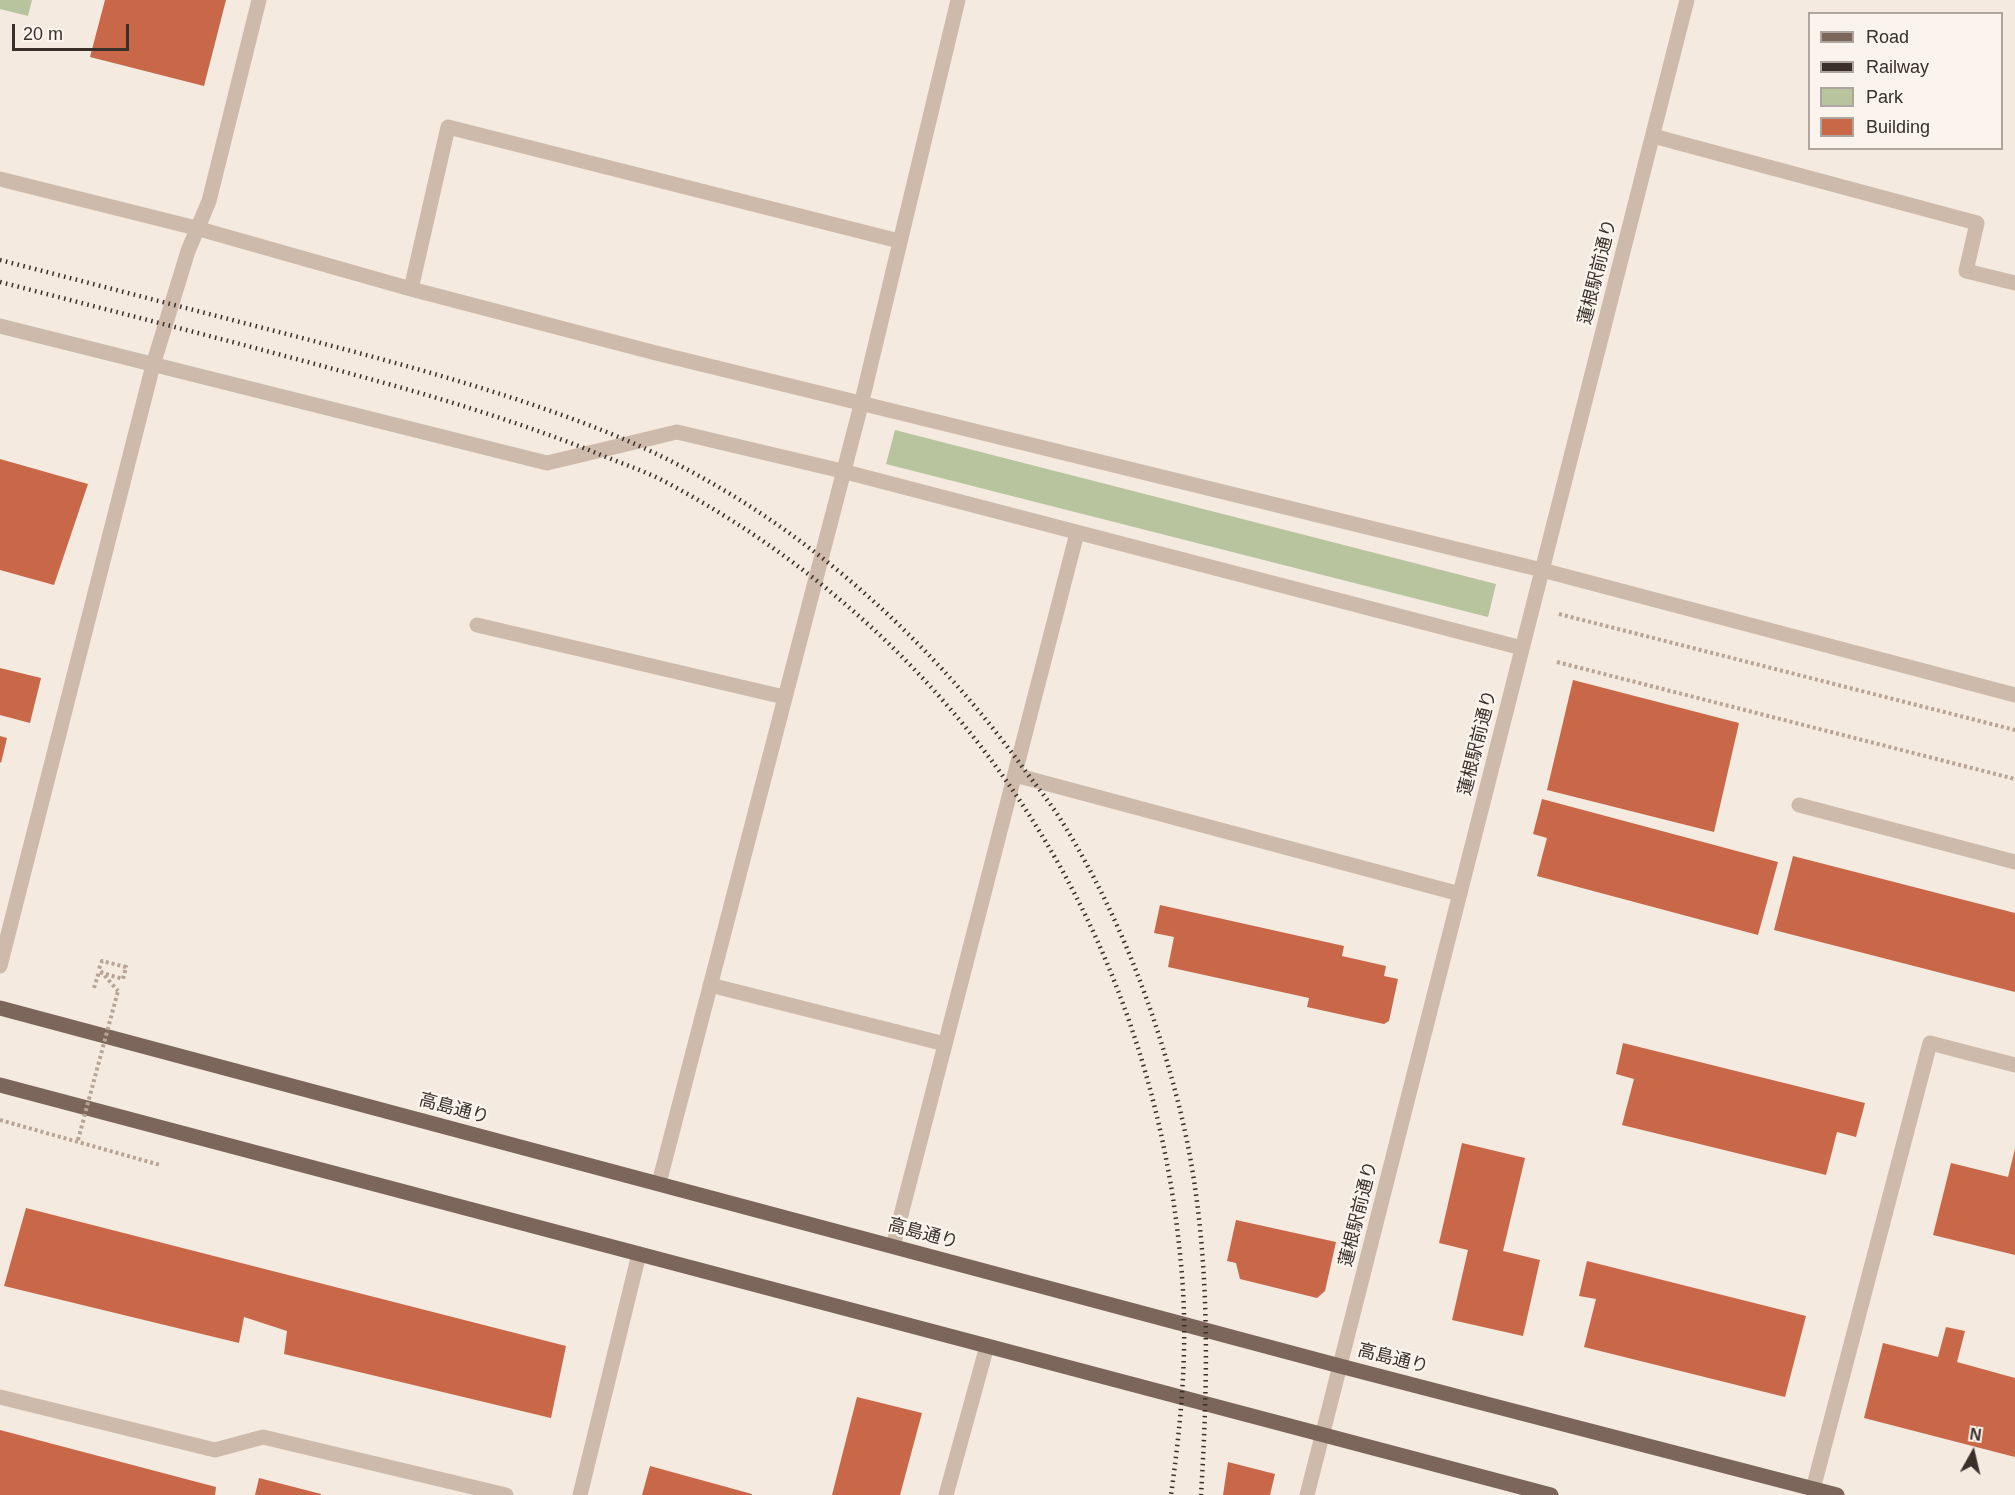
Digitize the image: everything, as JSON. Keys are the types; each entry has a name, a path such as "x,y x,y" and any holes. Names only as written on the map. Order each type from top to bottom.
{"main road":[{"name":"高島通り","path":"0,1008 1340,1366 1837,1495"},
{"path":"0,1085 1551,1495"}],"street":[{"path":"0,966 153,365 196,228 209,201 259,0"},
{"path":"659,1183 842,471 861,405 898,241 958,0"},
{"name":"蓮根駅前通り","path":"1307,1495 1687,0"},
{"path":"411,289 448,127 898,241"},
{"path":"1653,136 1977,223 1966,271 2015,284"},
{"path":"0,179 196,228 411,289 861,405 1542,570 2015,695"},
{"path":"0,326 547,463 677,432 842,471 1522,648"},
{"path":"893,1246 1077,533"},
{"path":"477,625 784,697"},
{"path":"1015,775 1460,894"},
{"path":"1799,805 2015,862"},
{"path":"710,985 945,1044"},
{"path":"1812,1489 1930,1043 2015,1065"},
{"path":"580,1495 639,1254"},
{"path":"946,1495 987,1346"},
{"path":"0,1397 215,1450 263,1437 506,1495"}],"path":[{"path":"1533,607 2015,730"},
{"path":"1557,662 2015,779"},
{"path":"78,1140 118,991 105,977 99,969 102,961 126,967 123,979 107,975 99,972 94,988"},
{"path":"0,1120 147,1159 160,1165"}],"green space":[{"path":"0,0 32,0 28,16 0,9"},
{"path":"895,430 1496,584 1488,617 886,464"}],"building":[{"path":"105,0 226,0 204,86 90,57"},
{"path":"0,459 88,484 54,585 0,570"},
{"path":"0,668 41,678 30,723 0,715"},
{"path":"1573,680 1739,723 1714,832 1547,790"},
{"path":"0,736 7,738 1,763 0,762"},
{"path":"1542,799 1778,862 1758,935 1537,876 1547,838 1533,834"},
{"path":"1793,856 2015,913 2015,992 1774,930"},
{"path":"1160,905 1344,946 1342,956 1386,966 1384,976 1398,979 1389,1021 1384,1024 1307,1007 1309,998 1168,967 1174,937 1154,933"},
{"path":"1623,1043 1865,1103 1856,1137 1837,1132 1826,1175 1622,1125 1634,1079 1616,1074"},
{"path":"1462,1143 1525,1158 1503,1251 1540,1260 1523,1336 1452,1320 1468,1250 1439,1243"},
{"path":"2015,1149 2015,1255 1933,1235 1951,1163 2008,1177"},
{"path":"26,1208 566,1346 551,1418 284,1354 287,1331 244,1317 239,1343 4,1286"},
{"path":"1236,1220 1336,1242 1325,1291 1317,1298 1240,1279 1236,1263 1227,1261"},
{"path":"1587,1261 1806,1316 1785,1397 1584,1347 1596,1299 1579,1296"},
{"path":"1946,1327 1965,1331 1957,1362 2015,1378 2015,1457 1864,1418 1883,1343 1938,1357"},
{"path":"857,1397 922,1413 900,1495 832,1495"},
{"path":"0,1430 216,1487 215,1495 0,1495"},
{"path":"1228,1462 1275,1474 1270,1495 1223,1495"},
{"path":"650,1466 752,1494 752,1495 642,1495"},
{"path":"259,1478 321,1494 321,1495 255,1495"}],"railway":[{"path":"0,260 418,369 496,392 609,433 670,461 729,493 785,530 838,570 936,662 980,712 1061,820 1098,886 1130,954 1156,1026 1177,1098 1188,1147 1202,1245 1206,1345 1201,1495"},
{"path":"0,282 278,354 425,395 535,430 660,479 769,545 866,623 952,711 1025,809 1085,915 1132,1029 1164,1150 1182,1276 1184,1303 1182,1386 1171,1495"}]}
